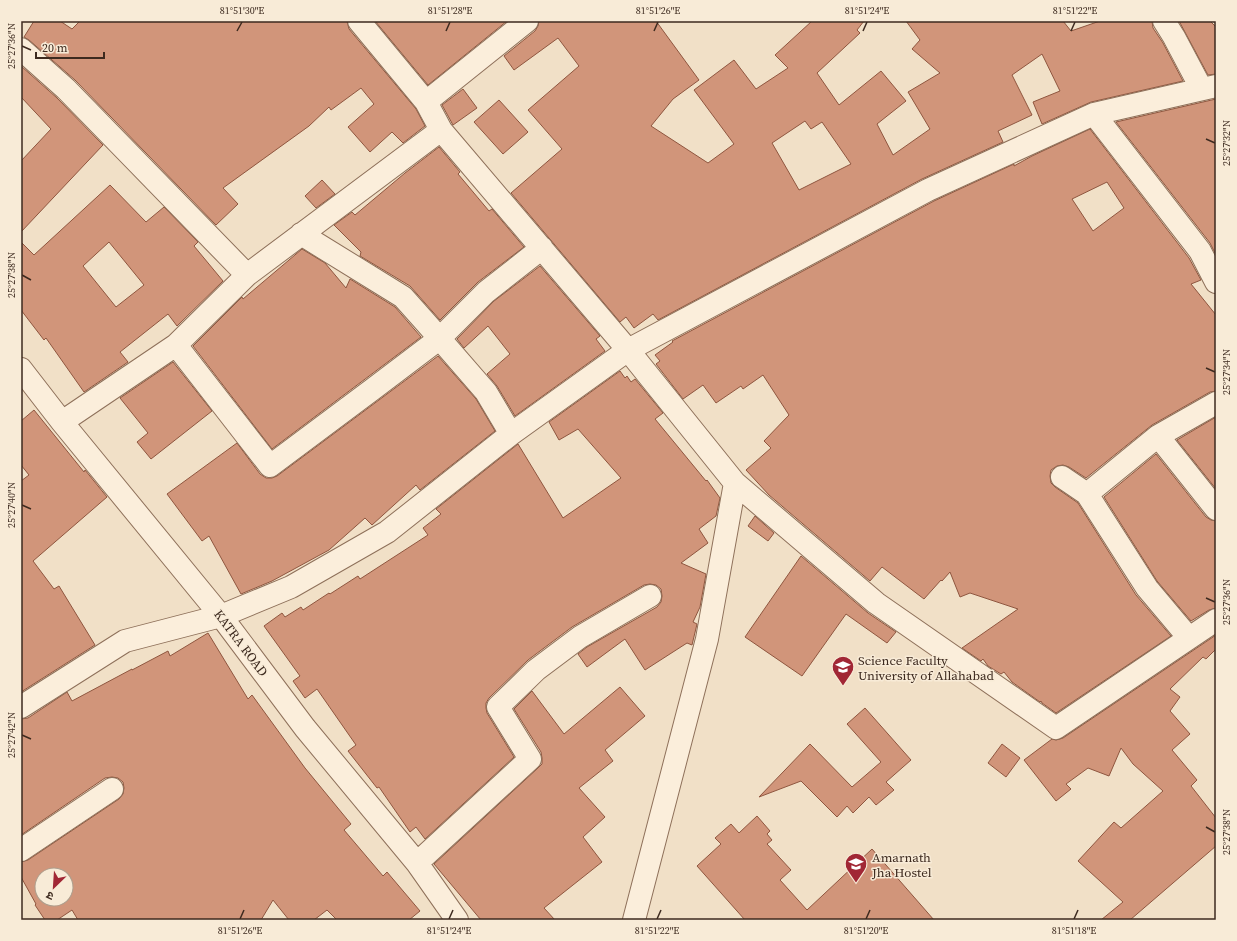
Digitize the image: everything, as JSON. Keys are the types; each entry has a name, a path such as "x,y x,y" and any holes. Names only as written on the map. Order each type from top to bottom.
{"street":[{"path":"359,21 426,102 441,130 628,350 734,483 876,603 1056,728 1216,620"},
{"path":"426,102 527,21"},
{"path":"21,707 125,642 221,616 291,587 387,532 510,434 628,350 928,190 1094,114 1209,87 1164,21"},
{"path":"21,49 66,89 247,276"},
{"path":"1094,114 1200,251 1216,282"},
{"path":"62,422 176,345 247,276 441,130"},
{"path":"301,234 403,297 486,392 510,434"},
{"path":"176,345 270,466 374,390 439,339 486,292 542,248"},
{"name":"KATRA ROAD","path":"21,369 62,422 221,616 304,728 417,862 457,920"},
{"path":"1087,494 1158,436 1216,403"},
{"path":"1158,436 1216,509"},
{"path":"1062,477 1087,494 1148,588 1189,638"},
{"path":"634,920 707,639 734,483"},
{"path":"417,862 530,759 498,707 536,670 580,637 650,596"},
{"path":"21,850 112,788"}],"building":[{"path":"34,21 60,21 72,29 80,21 347,21 349,29 416,109 425,126 403,143 392,132 370,152 348,127 374,104 361,88 331,110 329,107 309,126 223,188 238,204 216,225 75,80 24,37"},
{"path":"375,21 507,21 428,85"},
{"path":"539,21 656,21 699,80 673,99 651,126 708,163 734,144 694,90 734,60 756,89 788,68 775,55 812,21 864,21 857,30 860,33 817,73 839,105 881,71 906,101 877,124 893,155 930,129 908,92 940,73 912,49 920,40 906,21 1063,21 1071,31 1100,21 1152,21 1153,28 1163,43 1183,81 1091,102 1042,124 1033,102 1060,91 1042,54 1012,75 1032,115 998,131 1003,142 922,179 658,320 653,314 634,328 626,317 620,322 511,193 562,149 528,110 579,66 558,38 514,70 504,56 535,31","holes":["805,121 811,129 822,122 851,164 799,190 772,143"]},
{"path":"1179,21 1210,21 1216,27 1216,74 1208,75"},
{"path":"21,66 57,98 103,145 21,232 21,161 51,129 21,97"},
{"path":"463,89 477,108 453,125 442,105"},
{"path":"1216,99 1216,255 1210,243 1116,122"},
{"path":"499,100 528,132 503,154 474,122"},
{"path":"1090,129 1189,258 1201,280 1191,284 1216,315 1216,391 1210,392 1152,425 1086,478 1069,467 1063,465 1057,466 1051,470 1051,483 1078,503 1136,595 1171,636 1056,713 1012,682 1004,672 1001,674 988,666 983,659 981,661 962,648 1018,609 970,593 960,597 950,572 924,599 882,567 870,581 769,495 746,470 771,448 764,441 789,415 763,375 743,389 741,386 716,403 703,385 683,399 656,364 660,361 655,355 673,342 672,341 934,201 1014,164 1014,166","holes":["1107,182 1124,208 1093,231 1072,199"]},
{"path":"439,147 460,172 458,174 489,211 492,209 524,247 478,282 440,320 410,286 360,256 361,252 334,225 352,212 355,215"},
{"path":"322,180 335,194 316,208 305,196"},
{"path":"110,185 146,222 164,207 198,242 194,246 223,281 177,326 168,314 120,352 128,362 84,392 46,338 44,340 21,310 21,242 34,255","holes":["109,242 144,285 116,307 83,266"]},
{"path":"302,249 325,263 346,288 350,279 395,307 421,337 272,449 193,346 242,297 243,299"},
{"path":"540,266 600,336 596,339 605,351 515,416 497,386 487,374 510,354 488,326 464,348 457,339 494,301"},
{"path":"438,356 476,399 495,431 420,490 416,485 372,525 365,518 329,550 272,581 241,594 209,536 202,541 167,494 237,443 260,474 266,478 277,476"},
{"path":"173,362 212,411 151,459 137,442 148,433 120,398"},
{"path":"620,371 625,378 627,376 631,382 635,379 663,413 655,419 706,481 707,480 720,498 716,516 699,529 708,543 681,563 706,574 700,607 693,622 697,624 692,645 687,643 645,670 625,639 587,667 578,654 587,647 657,607 661,602 661,589 656,585 650,584 644,585 572,627 528,660 489,698 486,703 487,713 514,757 425,839 416,827 410,832 379,787 377,788 348,751 356,745 317,689 305,698 293,681 300,676 264,626 282,613 285,617 301,607 303,610 358,576 360,579 428,535 423,528 441,514 436,509 518,444 563,518 621,478 578,429 559,440 549,422"},
{"path":"34,410 84,472 85,470 107,497 33,561 54,589 59,586 95,645 21,692 21,481 29,475 21,465 21,421"},
{"path":"1216,417 1216,489 1177,440"},
{"path":"1156,454 1206,517 1216,521 1216,608 1209,610 1191,621 1157,581 1104,497"},
{"path":"755,516 774,533 768,541 748,526"},
{"path":"801,556 868,613 896,632 887,643 846,614 802,676 745,637"},
{"path":"208,633 248,699 252,695 305,768 351,824 344,830 383,876 387,872 420,911 409,920 337,920 327,910 314,920 289,920 273,900 261,920 78,920 72,910 57,920 45,920 36,907 74,907 74,867 34,867 34,900 21,877 21,862 28,860 119,799 123,794 124,788 123,782 118,778 105,778 21,835 21,719 28,718 67,692 72,701 168,651 170,656"},
{"path":"1216,635 1216,649 1206,659 1203,657 1170,689 1180,697 1170,711 1190,734 1172,750 1197,780 1191,786 1216,818 1216,846 1130,920 1101,920 1123,902 1078,861 1114,822 1121,828 1163,791 1133,764 1121,748 1109,776 1088,768 1066,784 1071,789 1056,801 1024,760 1052,739 1056,740 1063,738"},
{"path":"620,687 645,716 605,750 613,761 579,788 605,817 583,837 602,862 544,908 555,920 481,920 434,864 542,764 541,752 514,709 532,691 564,734"},
{"path":"865,708 911,760 886,782 894,790 876,805 869,797 853,813 847,806 837,817 801,781 759,797 810,744 852,787 881,762 847,724"},
{"path":"1002,744 1020,758 1006,777 988,763"},
{"path":"757,816 770,831 767,834 772,840 767,844 791,870 780,880 807,910 872,849 934,920 745,920 697,866 721,844 715,838 731,824 739,833"}],"place":[{"name":"Science Faculty University of Allahabad","path":"843,686"},
{"name":"Amarnath Jha Hostel","path":"856,884"}]}
